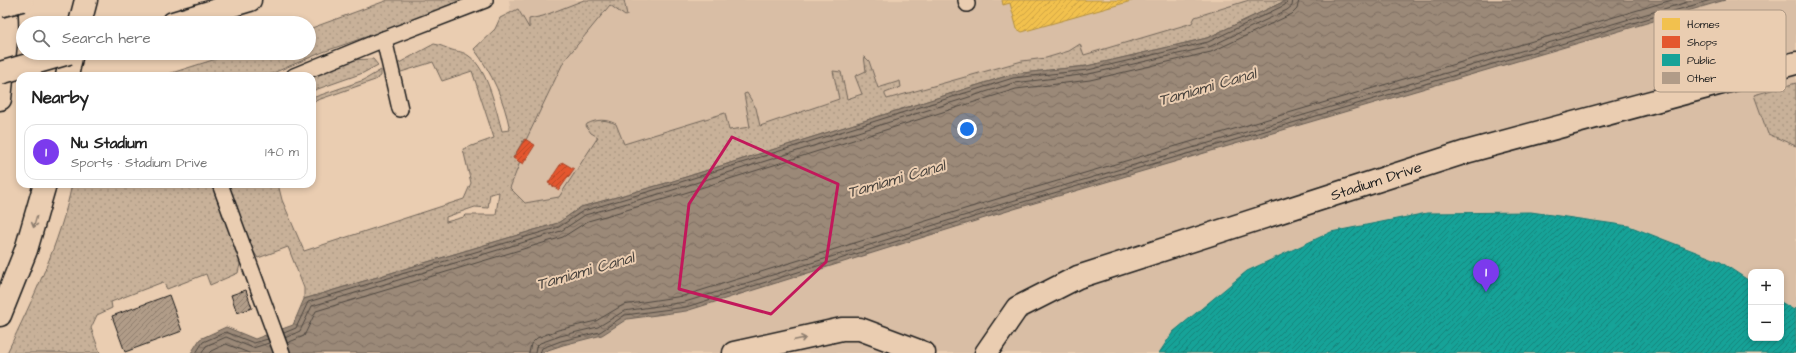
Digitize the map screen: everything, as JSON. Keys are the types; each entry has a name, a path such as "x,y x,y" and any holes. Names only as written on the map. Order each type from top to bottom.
{"main road":[{"path":"0,99 7,31 6,0"},
{"path":"0,6 22,0"},
{"path":"82,16 86,0"},
{"path":"196,16 250,0"},
{"path":"0,73 46,60"},
{"path":"68,72 70,60"},
{"name":"Stadium Drive","path":"1786,66 1796,63"},
{"name":"Stadium Drive","path":"986,353 1017,308 1078,277 1466,152 1688,92"},
{"path":"0,315 26,250 43,188"},
{"path":"734,353 842,329 860,329 924,353"}],"lane":[{"path":"304,72 485,0"},
{"path":"384,39 400,109"},
{"path":"221,188 282,353"}],"highlighted area":[{"path":"732,137 838,184 826,262 771,314 679,289 689,204"}],"shaded area":[{"path":"388,0 464,0 431,14 316,55 316,26"},
{"path":"509,0 1287,0 1207,38 1013,74 670,182 525,203 510,188 519,162 513,158 528,134"},
{"path":"584,0 624,0 627,15 625,16 610,5 564,61 526,140 524,139 513,158 520,162 510,188 525,203 559,197 598,137 591,133 586,126 594,121 605,120 616,124 624,144 725,113 729,130 750,127 744,94 747,93 756,108 760,126 839,99 833,71 841,72 847,99 862,94 855,76 866,71 864,56 869,61 878,88 900,81 901,87 885,93 887,99 1022,61 1046,58 1069,51 1080,44 1084,55 1192,23 1195,17 1249,0 1287,0 1207,38 1087,66 1013,74 670,182 581,207 558,223 304,299 304,288 288,247 258,258 251,248 229,188 279,188 282,200 304,251 464,199 471,183 463,149 494,138 472,71 442,81 433,62 398,73 388,69 434,44 464,53 476,62 486,80 494,101 502,131 510,130 501,98 492,77 474,49 495,29 500,18 518,9 529,28 529,19 543,16","holes":["499,192 496,215 466,215 464,217 446,222 446,217 475,207 488,208 490,194"]},
{"path":"1725,0 1796,0 1796,353 539,353 562,345 602,335 626,319 686,311 1014,209 1654,21 1654,92 1786,92 1786,10 1691,10"},
{"path":"373,59 378,65 363,73 316,90 316,74 349,60"},
{"path":"213,60 304,60 276,72 175,72"},
{"path":"381,70 381,76 375,80 316,101 316,97 364,80"},
{"path":"1796,83 1796,146 1768,134 1754,95 1764,92 1786,92 1786,86"},
{"path":"71,188 214,188 241,260 238,273 210,285 206,274 167,289 163,282 111,302 112,308 97,315 91,328 100,353 7,353 45,270 67,206"}],"water":[{"name":"Tamiami Canal","path":"1287,0 1725,0 1691,10 1654,10 1654,21 1014,209 686,311 627,319 602,335 539,353 191,353 200,339 226,327 255,339 293,325 304,299 558,223 581,207 670,182 1013,74 1087,66 1207,38"}],"building: Homes":[{"path":"1002,0 1135,0 1022,32 1017,29 1010,3 1003,5"}],"building: Shops":[{"path":"525,139 535,145 523,164 513,158"},
{"path":"562,162 574,169 559,190 548,183"}],"building: Public":[{"path":"1531,212 1629,226 1719,261 1748,280 1748,341 1784,341 1784,304 1794,310 1796,308 1796,353 1159,353 1173,332 1247,271 1331,232 1427,213"}],"building: Other":[{"path":"246,290 252,308 237,313 231,295"},
{"path":"169,295 182,331 125,352 112,316"}],"place":[{"name":"Nu Stadium","path":"1486,292"}]}
